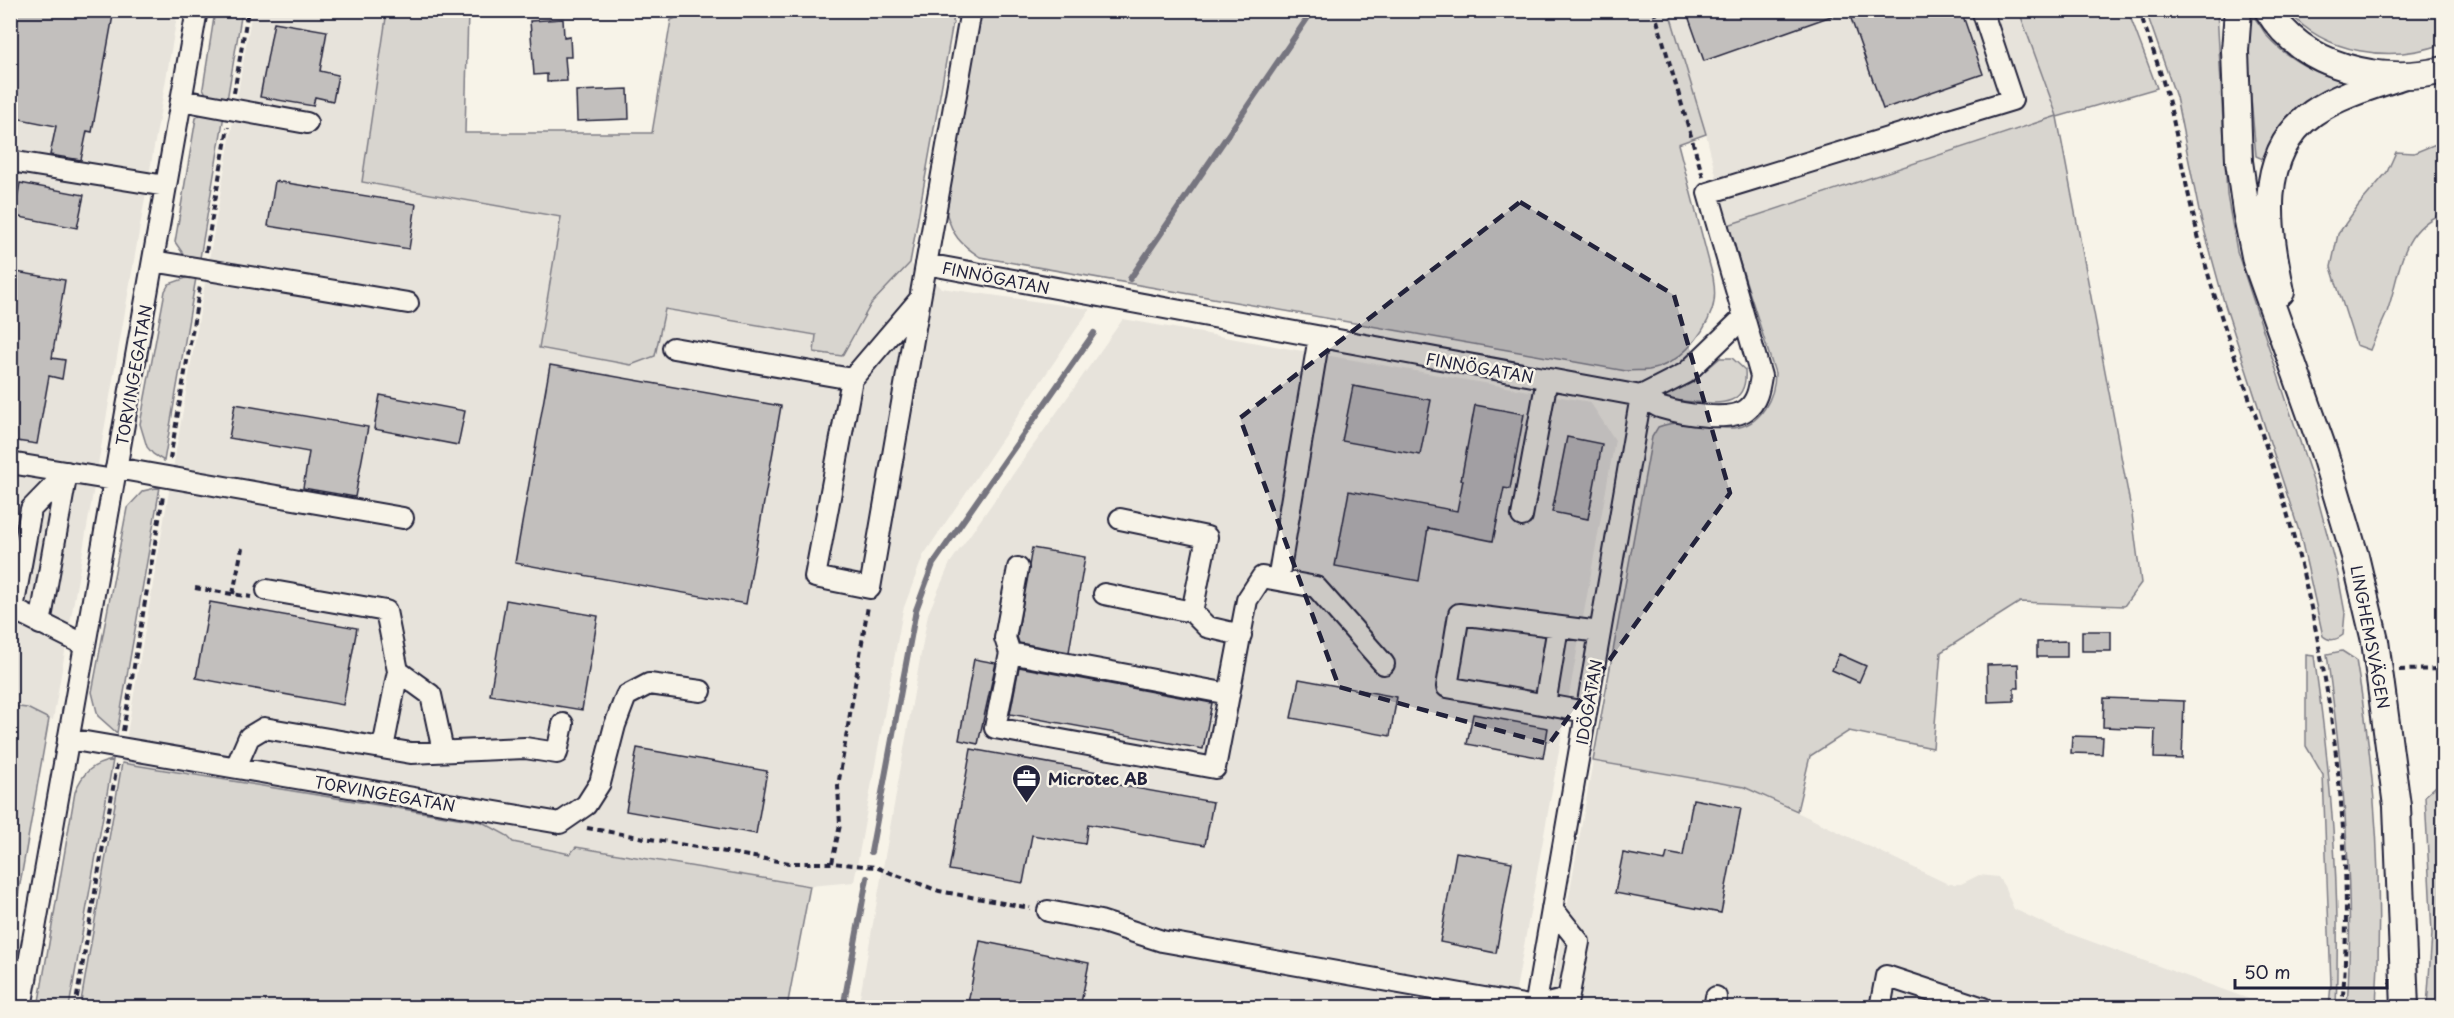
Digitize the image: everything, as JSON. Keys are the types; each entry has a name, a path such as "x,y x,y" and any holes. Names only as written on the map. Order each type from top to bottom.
{"main road":[{"name":"LINGHEMSVÄGEN","path":"2238,10 2235,51 2236,105 2246,210 2256,261 2294,362 2355,556 2380,671 2397,806 2405,1008"},
{"path":"2268,10 2286,33 2314,54 2368,73 2402,76 2444,70"},
{"name":"LINGHEMSVÄGEN","path":"2294,362 2270,230 2269,193 2279,157 2286,142 2312,114 2336,100 2402,76"},
{"name":"LINGHEMSVÄGEN","path":"2392,1008 2402,921"}],"street":[{"name":"TORVINGEGATAN","path":"21,1008 197,10"},
{"name":"FINNÖGATAN","path":"971,10 926,264 1641,396 1660,408 1734,416 1746,410 1755,401 1761,376 1708,193"},
{"path":"1708,193 2012,100 1982,10"},
{"path":"181,100 307,123"},
{"path":"10,161 166,186"},
{"path":"153,261 408,303"},
{"path":"920,299 852,379 815,577 870,588 920,299 926,264"},
{"path":"1641,396 1686,373 1743,318"},
{"path":"1278,580 1319,337"},
{"path":"673,348 852,379"},
{"path":"1522,516 1546,379"},
{"name":"IDÖGATAN","path":"1535,1007 1641,396"},
{"path":"10,463 67,472 167,476 403,518"},
{"path":"67,472 31,509 13,609 85,645"},
{"path":"39,624 67,472"},
{"path":"1120,519 1207,537 1192,612"},
{"path":"1018,568 1005,638 1010,653 995,728 1215,768 1247,600 1262,577 1316,587 1384,664"},
{"path":"267,590 386,611 398,671 383,748"},
{"path":"1104,594 1192,612 1207,627 1240,635"},
{"path":"1586,712 1447,687 1459,614 1600,632"},
{"path":"1545,705 1558,627"},
{"path":"1010,653 1230,694"},
{"path":"398,671 431,695 443,751"},
{"path":"560,823 586,805 600,783 615,724 626,696 649,684 701,691"},
{"path":"236,767 249,737 264,728 411,753 525,748 557,753 563,724"},
{"name":"TORVINGEGATAN","path":"68,739 560,823"},
{"path":"1048,911 1100,921 1162,941 1535,1007 1568,999 1580,942 1552,908"},
{"path":"1880,1008 1886,976 1983,1008"}],"path":[{"path":"75,1008 248,10"},
{"path":"1654,10 1708,193"},
{"path":"2139,10 2170,106 2182,168 2211,283 2277,481 2320,649 2336,763 2343,853 2346,906 2342,1008"},
{"path":"233,594 242,548"},
{"path":"195,588 265,599 267,590"},
{"path":"832,863 840,825 838,786 870,588"},
{"path":"2380,671 2444,669"},
{"path":"560,823 789,863 832,863 875,867 939,891 1048,911"}],"highlighted area":[{"path":"1520,202 1674,295 1730,493 1549,744 1339,687 1240,418"}],"shaded area":[{"path":"10,11 178,11 53,720 28,708 11,706"},
{"path":"215,11 242,11 227,100 207,96 203,88"},
{"path":"252,11 387,11 362,182 562,217 539,348 655,356 664,309 817,335 842,356 871,304 910,263 941,288 1090,309 923,556 903,610 854,882 810,886 577,847 570,854 513,842 506,835 482,822 122,763"},
{"path":"387,11 468,11 465,133 652,133 671,20 692,11 955,11 910,263 871,304 842,356 814,352 816,335 665,309 655,356 631,365 539,348 561,217 362,182"},
{"path":"981,11 1669,11 1706,134 1678,144 1713,277 1714,302 1708,320 1696,340 1670,362 1649,370 1626,371 980,257 958,238 946,212"},
{"path":"1669,11 2019,11 2057,116 1728,225 1706,134"},
{"path":"2019,11 2128,11 2157,88 2057,117 2132,514 2141,583 2124,606 2020,602 1941,652 1933,748 1849,731 1810,756 1797,811 1744,787 1593,761 1652,437 1658,427 1668,424 1686,423 1723,428 1743,426 1759,416 1772,391 1775,373 1728,225 2057,116"},
{"path":"2146,11 2217,11 2227,195 2237,251 2313,481 2338,575 2345,613 2343,635 2335,639 2331,640 2323,636 2300,534 2224,302 2199,211 2176,97"},
{"path":"2247,11 2256,19 2275,45 2294,60 2326,76 2349,82 2320,94 2297,110 2279,131 2265,160 2256,156"},
{"path":"2288,11 2443,11 2443,44 2402,53 2360,51 2320,37 2303,26"},
{"path":"206,112 224,115 200,258 184,255 175,242 196,118"},
{"path":"2443,141 2443,213 2428,221 2409,242 2403,255 2387,312 2370,350 2356,345 2331,267 2338,234 2387,172 2396,152 2414,153"},
{"path":"186,278 196,278 164,461 147,447 140,424 165,291 169,284"},
{"path":"1123,319 1590,402 1615,440 1513,1007 858,1008 928,614 950,563"},
{"path":"1720,358 1732,358 1745,370 1745,382 1737,396 1731,400 1714,403 1665,398 1666,392 1688,383"},
{"path":"160,487 117,733 98,716 92,692 127,508 143,491"},
{"path":"2342,651 2356,660 2369,746 2378,876 2376,1007 2347,1007 2350,918 2346,830 2327,654"},
{"path":"2306,655 2314,656 2330,787 2336,875 2336,1007 2329,1007 2331,984 2323,775 2306,746"},
{"path":"11,706 27,708 49,719 11,935"},
{"path":"113,760 69,1007 38,1007 75,792 81,779 89,770"},
{"path":"1593,761 1744,787 1948,884 1961,884 1979,875 1998,877 2014,909 2054,928 2271,1007 1549,1008"},
{"path":"122,763 482,822 506,835 513,842 570,854 576,847 810,886 787,1007 80,1007"},
{"path":"2443,780 2443,1007 2427,1007 2432,934 2425,796"}],"building":[{"path":"15,10 114,10 92,132 87,131 81,160 50,155 56,126 10,117 10,34"},
{"path":"1686,10 1840,10 1840,13 1704,61"},
{"path":"1848,10 1961,10 1983,74 1883,109"},
{"path":"563,19 564,37 570,36 571,57 565,57 567,81 547,82 547,74 534,75 530,21"},
{"path":"274,22 327,31 320,71 338,75 333,101 315,97 313,106 260,97"},
{"path":"628,89 629,119 577,121 576,91"},
{"path":"275,181 416,204 409,249 268,226"},
{"path":"20,183 84,195 77,228 14,216"},
{"path":"10,271 65,280 52,358 65,360 62,379 49,376 37,444 10,440"},
{"path":"550,365 781,406 746,604 515,563"},
{"path":"1353,386 1431,400 1420,455 1342,441"},
{"path":"380,395 465,411 458,445 374,429"},
{"path":"235,404 368,427 355,497 303,488 309,452 229,438"},
{"path":"1475,405 1524,414 1510,489 1504,488 1493,541 1428,528 1419,581 1335,566 1349,491 1457,511"},
{"path":"1567,437 1602,444 1588,519 1552,512"},
{"path":"1032,548 1085,557 1069,652 1019,643 1017,637"},
{"path":"506,600 598,616 582,710 490,695"},
{"path":"210,602 357,628 343,705 196,678"},
{"path":"2082,631 2111,631 2111,651 2082,651"},
{"path":"2067,641 2067,657 2037,657 2037,642"},
{"path":"1839,654 1866,666 1859,682 1832,670"},
{"path":"974,659 996,663 978,744 959,740"},
{"path":"2018,664 2019,688 2014,688 2014,701 1988,702 1987,665"},
{"path":"1019,667 1212,703 1203,749 1010,714"},
{"path":"1299,679 1397,697 1390,736 1291,718"},
{"path":"2104,698 2184,701 2182,759 2154,758 2155,729 2103,727"},
{"path":"1473,714 1548,728 1543,758 1467,744"},
{"path":"2072,736 2103,737 2102,754 2071,753"},
{"path":"637,748 767,771 756,834 626,811"},
{"name":"Microtec AB","path":"971,749 1098,772 1096,781 1213,802 1205,845 1088,824 1085,844 1032,835 1023,883 949,870"},
{"path":"1693,799 1741,808 1721,913 1615,893 1623,853 1665,861 1667,853 1683,856"},
{"path":"1456,852 1512,862 1496,953 1440,942"},
{"path":"980,941 1089,963 1080,1008 967,1008"}],"waterway":[{"path":"1130,279 1313,10"},
{"path":"871,852 916,610 933,564 1094,333"},
{"path":"843,1008 867,878"}],"place":[{"name":"Microtec AB","path":"1027,804"}]}
